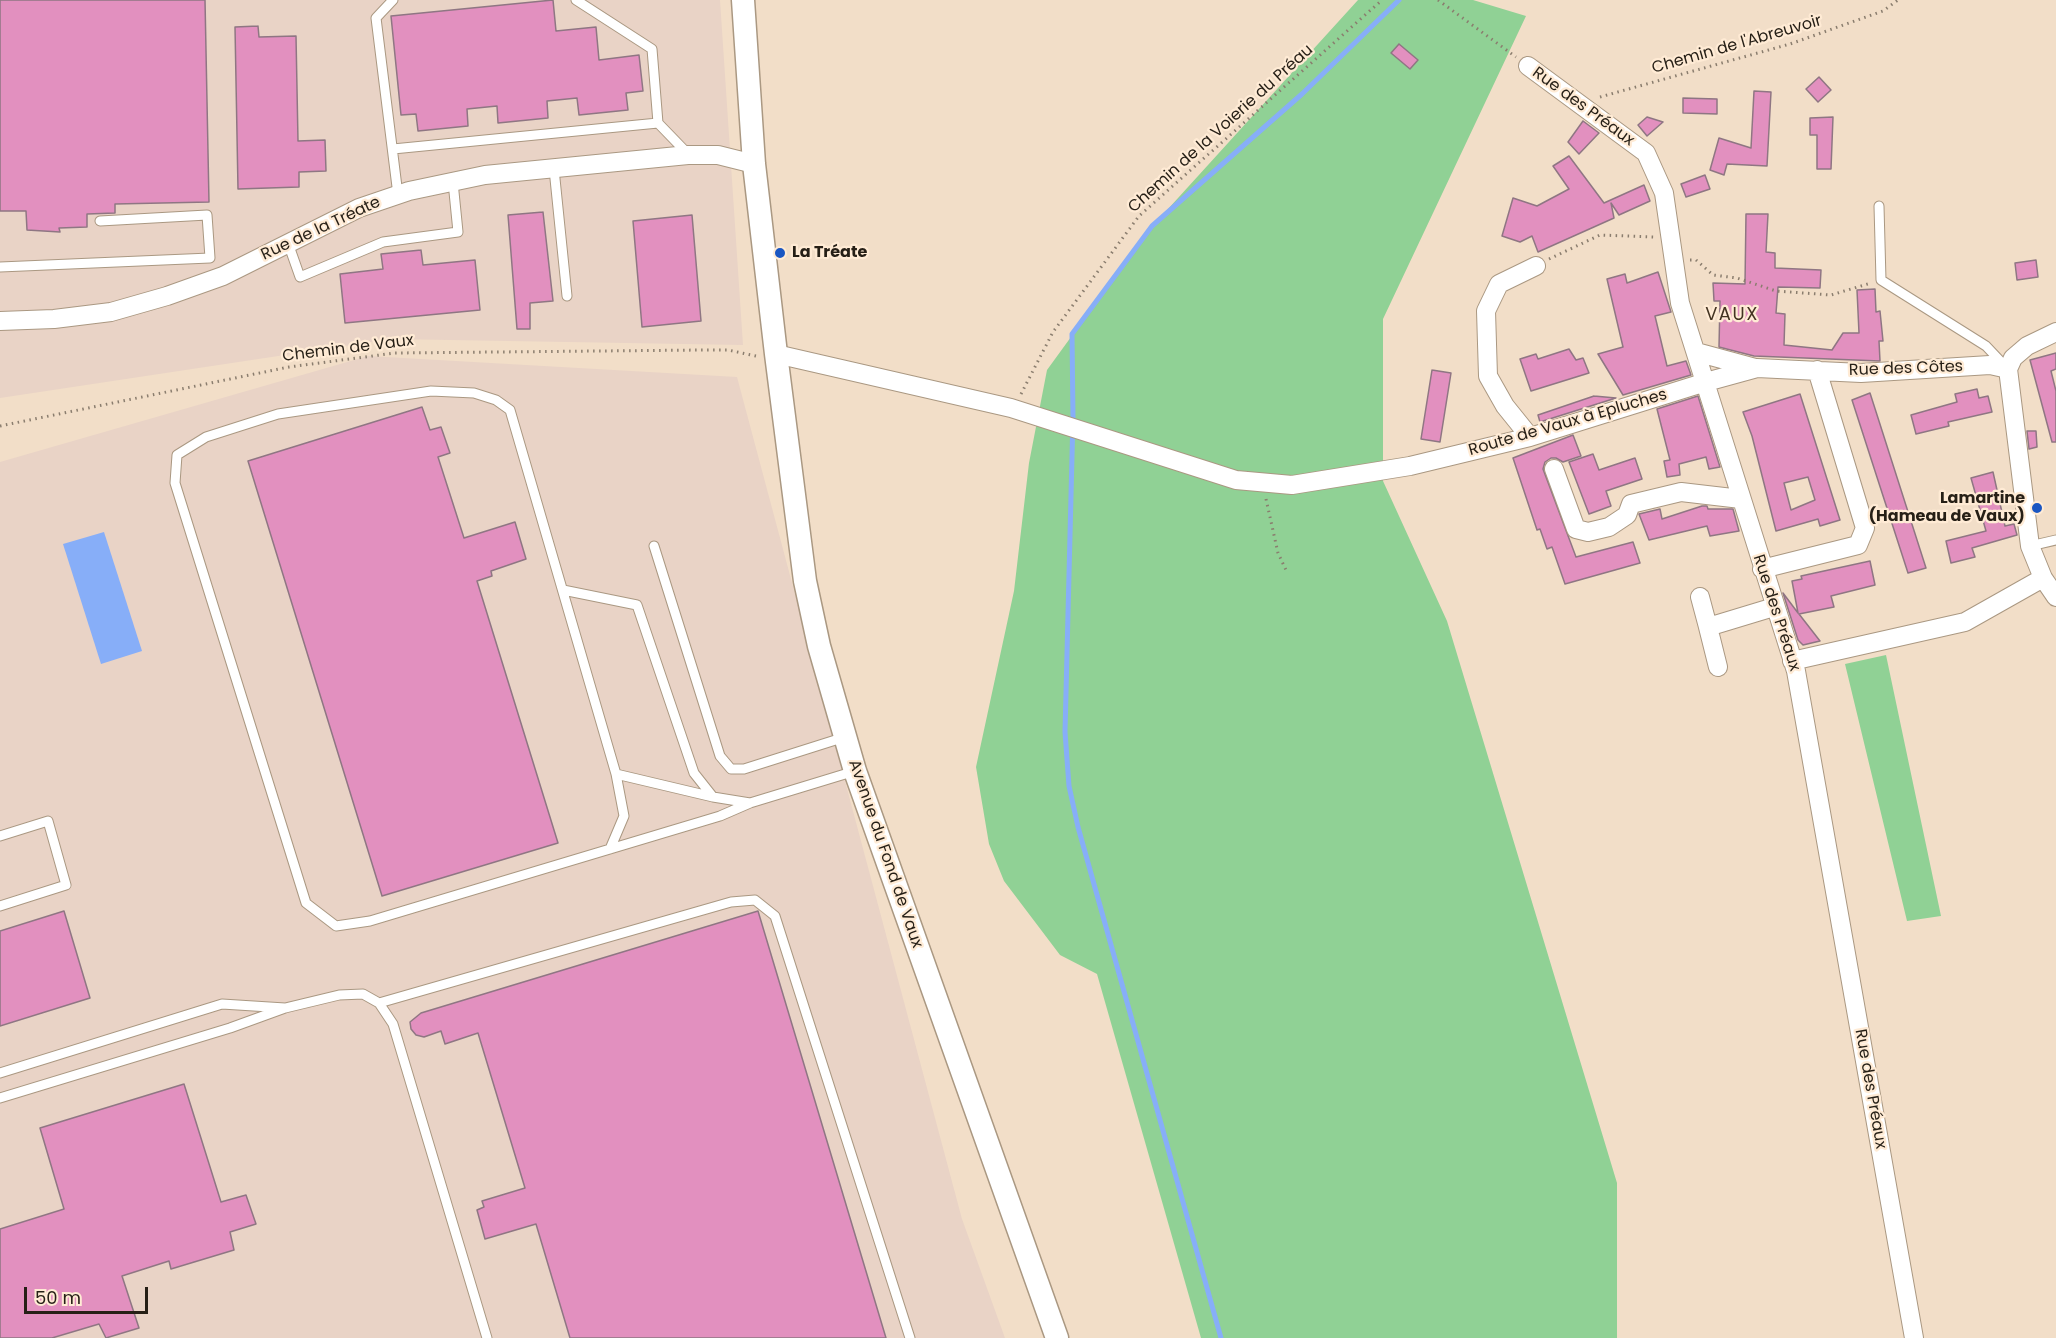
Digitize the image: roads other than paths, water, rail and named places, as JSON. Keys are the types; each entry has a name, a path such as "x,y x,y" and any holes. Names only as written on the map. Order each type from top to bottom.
{"street":[{"name":"Avenue du Fond de Vaux","path":"743,0 754,164 776,354 805,581 819,646 855,771 1057,1338"},
{"name":"Rue des Préaux","path":"1528,66 1646,153 1664,193 1680,303 1792,661 1914,1338"},
{"name":"Rue de la Tréate","path":"0,321 54,320 111,312 224,276 359,208 398,195 485,175 688,155 718,155 754,164"},
{"path":"1530,437 1504,406 1488,376 1486,311 1499,284 1536,266"},
{"path":"2056,332 2027,346 2013,358 2008,369 2030,546 2043,578 2056,597"},
{"path":"1696,352 1757,368"},
{"name":"Route de Vaux à Epluches","path":"776,354 1011,408 1236,480 1292,485 1410,466 1530,437 1706,382"},
{"name":"Rue des Côtes","path":"1706,382 1757,368 1861,374 1990,365 2008,369"},
{"path":"1762,569 1858,545 1865,528 1817,370"},
{"path":"1554,469 1576,529 1588,532 1609,527 1627,515 1631,504 1681,492 1741,498"},
{"path":"1792,661 1965,622 2043,578"},
{"path":"1700,597 1718,667"},
{"path":"1708,627 1774,607"}],"lane":[{"path":"393,0 376,18 398,195"},
{"path":"576,0 652,49 658,123 688,155"},
{"path":"393,149 658,123"},
{"path":"554,169 567,296"},
{"path":"288,243 300,277 383,242 458,232 453,182"},
{"path":"1879,206 1881,280 1986,346 2008,369"},
{"path":"100,221 207,215 210,258 224,276"},
{"path":"0,267 210,258"},
{"path":"610,849 624,816 616,774 510,410 496,400 474,393 431,391 278,414 206,437 177,455 175,483 306,903 336,926 370,921 610,849 720,816 750,803 855,771"},
{"path":"2030,546 2056,540"},
{"path":"654,546 720,756 731,769 744,769 845,737"},
{"path":"563,590 637,605 694,772 713,797"},
{"path":"616,774 713,797 750,803"},
{"path":"0,836 48,821 66,885 0,906"},
{"path":"379,1003 731,902 755,900 775,916 910,1338"},
{"path":"0,1098 230,1028 285,1008 339,995 363,994 379,1003 393,1024 487,1338"},
{"path":"0,1073 222,1004 285,1008"}],"water":[{"path":"104,532 142,651 101,664 63,544"}],"waterway":[{"path":"1221,1338 1078,827 1069,786 1065,732 1073,417 1072,334 1152,226 1302,94 1399,0"}],"place":[{"name":"La Tréate","path":"780,253"},
{"name":"Lamartine (Hameau de Vaux)","path":"2037,508"}],"district":[{"name":"VAUX","path":"1732,315"}]}
